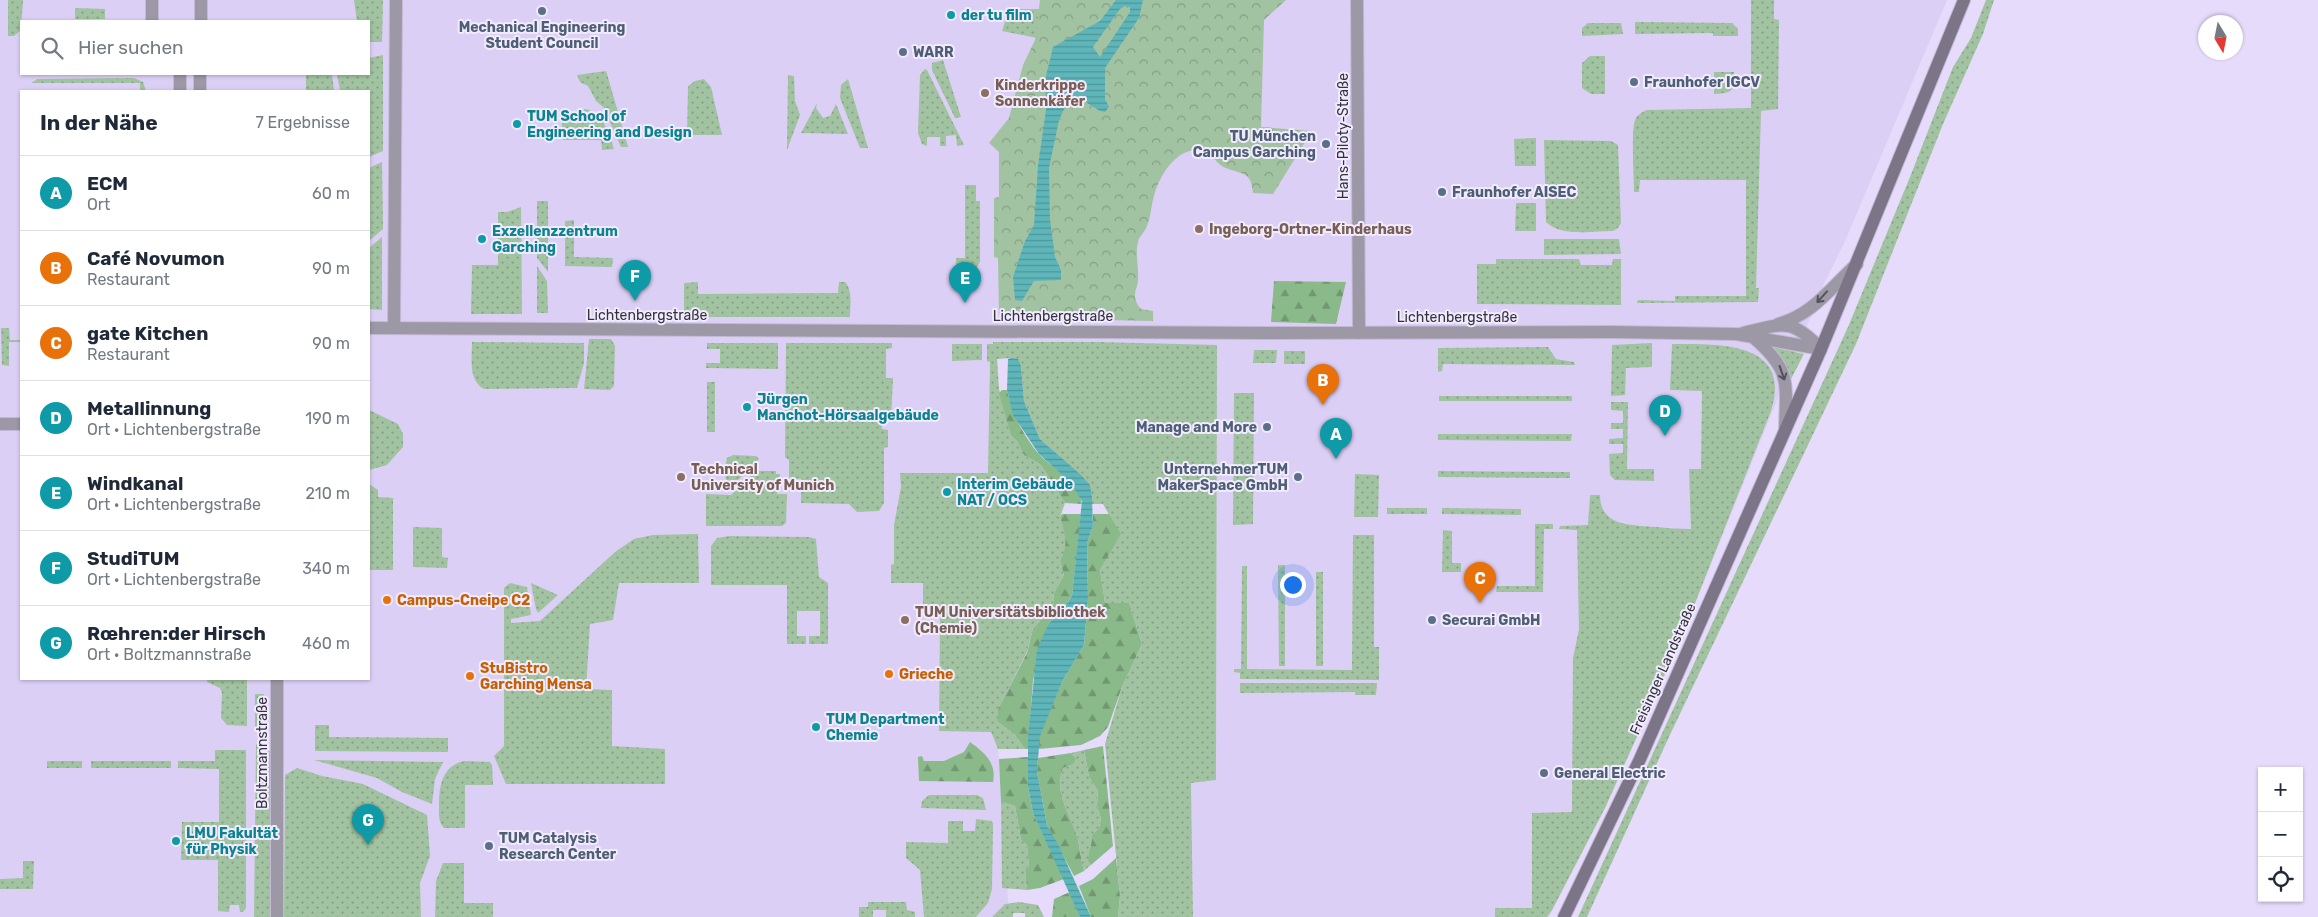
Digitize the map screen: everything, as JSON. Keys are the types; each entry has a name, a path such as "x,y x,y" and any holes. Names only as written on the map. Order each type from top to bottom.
{"main road":[{"name":"Freisinger Landstraße","path":"1564,917 1640,759 1821,349 1964,0"}],"street":[{"path":"152,0 152,20"},
{"path":"201,0 201,20"},
{"path":"394,328 396,0"},
{"name":"Hans-Piloty-Straße","path":"1357,0 1359,333"},
{"path":"180,75 180,90"},
{"path":"200,75 200,90"},
{"name":"Lichtenbergstraße","path":"1736,334 1792,321 1812,309 1830,288 1857,264"},
{"path":"1778,324 1799,329 1821,349"},
{"name":"Lichtenbergstraße","path":"370,328 1736,334 1821,349"},
{"path":"1752,336 1772,353 1782,371 1785,383 1784,430"},
{"path":"0,424 20,424"},
{"name":"Boltzmannstraße","path":"277,680 277,917"}],"shaded area":[{"name":"Technical University of Munich","path":"0,0 1947,0 1846,239 1824,284 1682,636 1605,808 1549,917 1193,917 1191,783 1216,779 1217,346 1099,342 998,343 994,454 991,732 998,749 1003,800 1008,902 1007,917 0,917"},
{"path":"1116,0 1143,0 1139,18 1105,68 1105,99 1109,107 1105,112 1100,111 1079,98 1066,105 1059,120 1049,168 1050,219 1055,257 1061,270 1061,280 1034,281 1022,301 1015,300 1013,277 1025,241 1034,225 1038,166 1047,103 1044,84 1053,47 1100,21","holes":["1125,6 1130,7 1130,12 1100,57 1093,47 1120,9"]},
{"path":"1008,359 1018,359 1021,366 1024,401 1040,439 1090,485 1092,498 1093,526 1087,543 1088,599 1084,645 1063,680 1040,736 1037,771 1047,825 1059,846 1091,917 1080,917 1033,813 1028,787 1028,736 1037,649 1049,623 1061,612 1072,596 1082,501 1070,482 1039,454 1013,415 1007,390"}],"green space":[{"path":"8,0 23,0 20,31 14,36 8,36"},
{"path":"354,0 383,0 382,42 370,42 370,20 357,20"},
{"path":"1040,0 1286,0 1264,20 1261,127 1312,131 1273,194 1253,193 1248,177 1222,166 1207,152 1190,151 1175,159 1169,166 1156,189 1148,223 1137,247 1138,282 1135,299 1141,309 1153,311 1153,321 1004,318 999,314 998,258 994,257 994,198 999,197 999,152 989,143 1009,118 1023,65 1035,40"},
{"path":"1751,0 1774,0 1774,19 1779,20 1778,109 1761,111 1756,288 1759,288 1758,302 1637,303 1638,300 1675,301 1675,296 1746,296 1746,180 1640,180 1639,192 1634,192 1633,143 1635,120 1647,110 1751,108"},
{"path":"1986,0 1994,0 1983,34 1943,124 1856,344 1668,739 1587,917 1578,917 1848,327 1953,67 1971,38"},
{"path":"75,8 105,9 105,19 75,19"},
{"path":"1009,9 1078,9 1037,38 1002,31"},
{"path":"1635,22 1732,23 1738,29 1738,36 1713,36 1713,33 1635,34"},
{"path":"1588,23 1621,23 1623,34 1582,36 1582,28"},
{"path":"383,55 383,151 370,157 370,90 340,90 337,75 370,75 370,58"},
{"path":"1590,56 1605,56 1605,94 1591,94 1582,88 1582,63"},
{"path":"943,60 961,117 955,118 932,70 932,63"},
{"path":"925,69 964,145 957,146 956,135 946,136 946,146 940,146 940,137 927,137 927,146 922,144 918,133 920,75"},
{"path":"606,71 628,147 621,147 603,107 596,101 588,86 580,82 577,75"},
{"path":"1714,72 1734,72 1732,89 1726,93 1714,94"},
{"path":"306,75 332,75 334,90 306,90"},
{"path":"788,75 794,76 795,101 800,115 787,150"},
{"path":"134,78 143,82 146,90 140,90 140,83 32,83 37,79"},
{"path":"704,79 711,87 722,135 687,135 688,86 695,81"},
{"path":"848,79 868,148 860,148 840,98 841,85"},
{"path":"817,103 816,108 823,118 830,116 836,104 848,134 801,133"},
{"path":"585,109 596,114 601,119 614,149 602,150 601,140 563,140 562,123 566,120 577,124 580,118 578,113"},
{"path":"1536,138 1536,166 1515,166 1514,139"},
{"path":"1544,140 1611,141 1618,145 1621,223 1618,228 1613,231 1568,231 1552,227 1546,222"},
{"path":"382,162 383,229 370,240 370,168"},
{"path":"965,185 976,185 976,201 980,201 980,262 977,267 956,268 956,258 965,258"},
{"path":"537,201 548,201 548,272 537,258"},
{"path":"1516,203 1536,203 1536,231 1515,231"},
{"path":"521,207 522,314 471,314 472,265 498,265 498,212 507,212"},
{"path":"574,220 574,257 613,258 612,267 565,266 565,221"},
{"path":"382,237 382,310 370,309 370,247"},
{"path":"1544,239 1619,239 1621,254 1544,255"},
{"path":"1496,259 1579,259 1581,265 1612,265 1613,259 1621,259 1621,305 1477,304 1477,264 1496,264"},
{"path":"537,266 547,281 548,313 537,313"},
{"path":"1274,281 1346,282 1336,324 1271,322"},
{"path":"698,282 698,294 838,293 839,282 845,282 848,285 850,294 850,317 684,317 684,283"},
{"path":"1,328 9,328 10,340 20,340 20,342 9,342 9,366 2,365"},
{"path":"589,339 611,339 615,346 614,386 610,390 584,389"},
{"path":"472,342 584,343 584,363 577,388 484,389 475,381 473,375"},
{"path":"993,342 1217,345 1216,780 1191,783 1193,917 1118,917 1120,896 1105,744 1122,687 1142,644 1129,603 1105,603 1100,570 1120,534 1103,504 1092,504 1092,498 1060,457 1040,439 1024,401 1021,366 1011,358 997,359 999,389 1011,436 1017,441 1024,455 1041,465 1065,503 1060,517 1066,535 1065,553 1060,561 1064,575 1054,593 1053,609 1033,628 1027,652 998,709 998,722 1015,735 1025,749 998,749 991,732 939,731 940,612 923,612 923,583 891,583 891,565 894,564 894,525 901,487 900,473 988,473 990,362 987,361 987,344 993,344"},
{"path":"707,343 778,343 778,369 706,368 706,363 720,363 720,349 707,349"},
{"path":"786,343 892,343 892,348 886,349 886,378 893,378 891,420 882,421 882,429 888,430 888,447 884,448 884,503 879,511 857,512 849,504 801,503 801,479 789,478 789,460 785,457"},
{"path":"1652,343 1652,367 1626,368 1625,395 1611,396 1612,345"},
{"path":"952,344 982,344 982,360 952,361"},
{"path":"1672,344 1730,347 1747,351 1762,359 1771,371 1775,388 1771,411 1682,636 1605,808 1552,910 1547,917 1495,917 1495,908 1532,908 1532,813 1572,812 1573,658 1579,629 1577,530 1559,529 1560,526 1588,525 1590,495 1600,495 1601,505 1605,513 1611,519 1619,522 1637,526 1691,529 1689,469 1701,469 1702,391 1670,390"},
{"path":"1548,347 1556,359 1574,362 1575,365 1443,364 1442,371 1438,372 1438,348"},
{"path":"1772,347 1804,354 1790,381 1784,361"},
{"path":"1254,350 1277,350 1276,363 1253,363"},
{"path":"1284,351 1305,351 1305,364 1284,364"},
{"path":"707,382 715,382 715,432 707,432"},
{"path":"1002,390 1007,390 1015,416 1031,444 1043,458 1064,475 1076,488 1082,504 1065,503 1041,465 1024,455 1017,441 1011,436 999,393"},
{"path":"1234,393 1254,393 1253,524 1233,525"},
{"path":"1439,396 1572,396 1572,401 1439,401"},
{"path":"1611,402 1628,402 1627,469 1654,469 1654,481 1615,480 1610,475 1609,454 1623,453 1623,444 1609,444 1609,439 1623,438 1623,429 1611,429 1611,423 1623,423 1623,411 1611,410"},
{"path":"370,410 398,424 403,434 403,447 387,465 370,470"},
{"path":"1438,434 1572,434 1571,441 1438,440"},
{"path":"733,455 756,456 759,459 734,484 729,486 726,477 726,465 727,458"},
{"path":"756,471 776,471 776,474 780,474 777,494 787,494 786,523 782,526 706,526 706,494 731,495"},
{"path":"1438,471 1570,472 1570,478 1438,477"},
{"path":"1355,474 1379,475 1378,517 1354,517"},
{"path":"370,485 378,490 378,497 393,498 393,570 370,570"},
{"path":"1387,508 1427,508 1427,514 1387,514"},
{"path":"1442,508 1521,509 1521,515 1442,514"},
{"path":"1062,514 1081,514 1072,596 1061,612 1049,623 1033,680 1028,749 1025,749 1015,735 998,722 998,709 1027,653 1033,628 1053,609 1054,593 1064,575 1060,561 1065,545 1065,534 1060,517"},
{"path":"1093,514 1109,514 1121,534 1100,570 1105,603 1129,603 1142,644 1122,687 1108,727 1100,736 1081,745 1039,749 1039,736 1063,680 1084,645 1088,599 1087,543 1093,526"},
{"path":"1535,524 1553,524 1553,529 1544,529 1543,592 1496,592 1497,586 1535,586"},
{"path":"413,527 442,528 442,557 448,558 447,568 413,567"},
{"path":"1443,530 1452,531 1452,563 1461,563 1461,572 1442,572"},
{"path":"698,534 699,583 619,583 613,620 590,624 586,689 612,690 612,746 665,749 665,784 506,784 494,756 504,746 504,588 510,583 527,587 531,615 511,619 511,623 540,621 615,552 634,539 653,535"},
{"path":"1353,535 1374,535 1374,647 1379,647 1379,680 1240,679 1240,673 1234,672 1234,669 1241,669 1242,566 1247,566 1247,669 1352,670"},
{"path":"730,536 809,537 816,539 819,577 828,583 828,644 809,644 809,636 820,636 820,611 797,611 797,636 806,636 806,644 787,644 787,585 711,585 711,546 717,538"},
{"path":"1278,565 1285,565 1285,666 1279,666"},
{"path":"1316,572 1323,572 1323,666 1316,666"},
{"path":"531,583 558,595 538,613 536,609"},
{"path":"207,680 247,680 247,726 227,725 221,718 222,693 220,688 207,682"},
{"path":"1240,683 1377,683 1376,695 1355,695 1355,692 1240,693"},
{"path":"255,694 264,694 264,723 255,728"},
{"path":"315,725 329,725 329,737 448,738 448,752 315,751"},
{"path":"970,742 984,754 991,764 994,775 993,782 919,781 918,757 922,756 924,761 944,761 964,752"},
{"path":"256,744 271,752 270,917 254,917"},
{"path":"1103,746 1113,846 1091,865 1088,862 1092,835 1099,828 1101,819 1097,806 1098,791 1089,777 1084,750"},
{"path":"215,750 246,750 246,908 243,912 240,912 239,905 230,905 229,912 218,911 218,860 181,860 182,822 219,822 219,769 178,768 178,761 215,761"},
{"path":"1084,750 1089,777 1098,791 1097,806 1101,819 1099,828 1092,835 1092,849 1088,862 1091,865 1084,871 1078,840 1064,805 1060,787 1063,768 1074,764 1076,759 1071,753"},
{"path":"1071,753 1076,759 1074,764 1063,768 1060,787 1064,805 1078,840 1084,871 1074,876 1047,825 1037,771 1038,758"},
{"path":"1028,757 1028,787 1033,813 1064,879 1040,888 1027,890 1025,869 1029,867 1027,845 1021,840 1015,806 1001,802 999,759"},
{"path":"314,760 443,762 435,779 432,804 402,792 377,778"},
{"path":"47,761 82,761 82,768 47,768"},
{"path":"91,761 171,761 171,768 91,768"},
{"path":"464,761 490,762 492,765 493,785 465,785 465,828 444,828 439,815 441,784 446,772 451,767"},
{"path":"297,768 322,776 363,784 427,815 430,856 420,883 421,917 284,917 285,775"},
{"path":"929,795 977,795 983,798 986,810 921,808 922,801"},
{"path":"1001,802 1015,806 1021,840 1027,845 1029,867 1025,869 1027,890 1002,888"},
{"path":"976,819 992,821 993,825 992,889 988,903 976,917 924,917 920,870 906,858 906,842 948,843 948,821 963,821 963,831 975,831"},
{"path":"1116,858 1120,896 1118,917 1091,917 1079,886 1093,879"},
{"path":"23,861 34,861 33,889 0,889 0,879 23,878"},
{"path":"443,863 464,863 464,903 493,903 493,917 435,917 436,881"},
{"path":"1070,892 1080,917 1052,917 1054,899"},
{"path":"868,902 906,902 907,910 915,912 915,917 886,917 886,910 873,910 873,917 859,917 859,907 868,907"},
{"path":"1019,902 1038,905 1044,917 1025,917 1025,913 1013,913 1013,917 992,917 1005,904"}],"place":[{"name":"Mechanical Engineering Student Council","path":"542,11"},
{"name":"der tu film","path":"951,15"},
{"name":"WARR","path":"903,52"},
{"name":"Fraunhofer IGCV","path":"1634,82"},
{"name":"Kinderkrippe Sonnenkäfer","path":"985,93"},
{"name":"TUM School of Engineering and Design","path":"517,124"},
{"name":"TU München Campus Garching","path":"1326,144"},
{"name":"Fraunhofer AISEC","path":"1442,192"},
{"name":"Ingeborg-Ortner-Kinderhaus","path":"1199,229"},
{"name":"Exzellenzzentrum Garching","path":"482,239"},
{"name":"StudiTUM","path":"635,301"},
{"name":"Windkanal","path":"965,303"},
{"name":"Café Novumon","path":"1323,405"},
{"name":"Jürgen Manchot-Hörsaalgebäude","path":"747,407"},
{"name":"Manage and More","path":"1267,427"},
{"name":"Metallinnung","path":"1665,436"},
{"name":"ECM","path":"1336,459"},
{"name":"Technical University of Munich","path":"681,477"},
{"name":"UnternehmerTUM MakerSpace GmbH","path":"1298,477"},
{"name":"Interim Gebäude NAT / OCS","path":"947,492"},
{"name":"Campus-Cneipe C2","path":"387,600"},
{"name":"gate Kitchen","path":"1480,603"},
{"name":"TUM Universitätsbibliothek (Chemie)","path":"905,620"},
{"name":"Securai GmbH","path":"1432,620"},
{"name":"Grieche","path":"889,674"},
{"name":"StuBistro Garching Mensa","path":"470,676"},
{"name":"TUM Department Chemie","path":"816,727"},
{"name":"General Electric","path":"1544,773"},
{"name":"LMU Fakultät für Physik","path":"176,841"},
{"name":"Rœhren:der Hirsch","path":"368,845"},
{"name":"TUM Catalysis Research Center","path":"489,846"}]}
